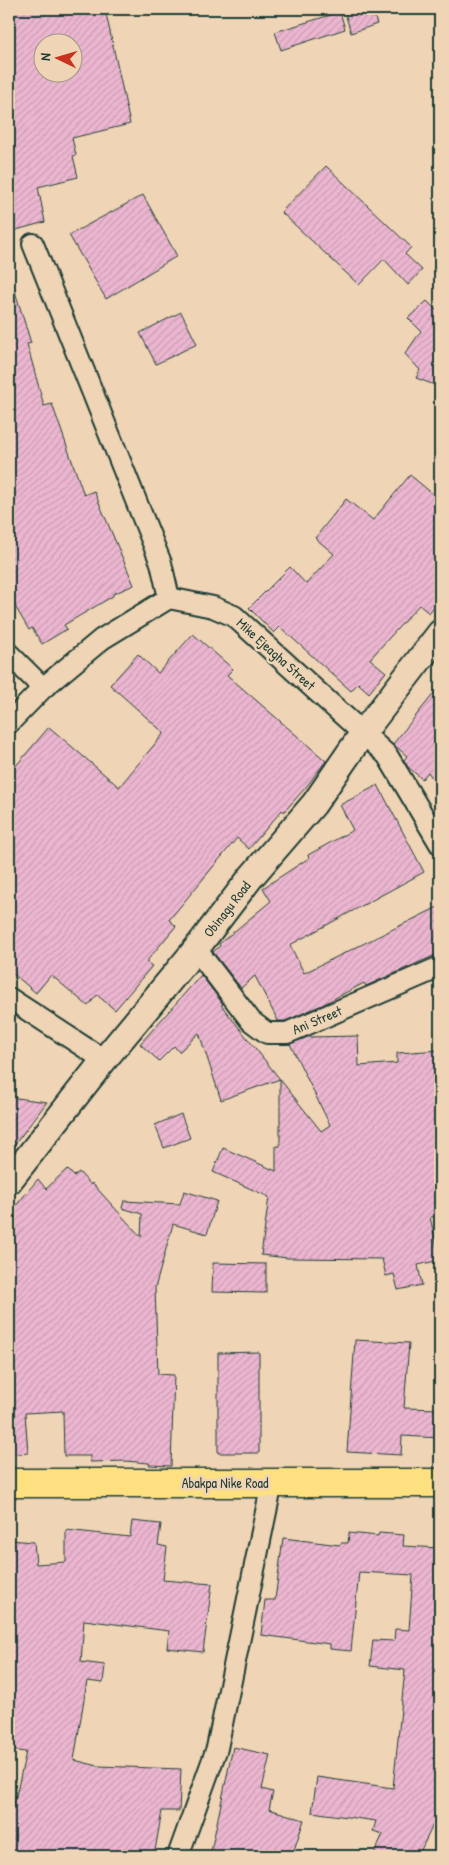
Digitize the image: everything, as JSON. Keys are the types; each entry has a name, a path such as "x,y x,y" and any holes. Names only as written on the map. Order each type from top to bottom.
{"main road":[{"name":"Abakpa Nike Road","path":"9,1482 271,1490 440,1498"},
{"name":"Abakpa Nike Road","path":"9,1498 440,1483"}],"street":[{"path":"9,723 42,688 102,639 169,598 162,563 33,244"},
{"name":"Mike Ejeagha Street","path":"169,598 213,607 234,616 363,733"},
{"name":"Obinagu Road","path":"9,1181 251,877 314,804 363,733 440,633"},
{"path":"9,654 42,688"},
{"path":"363,733 387,754 440,844"},
{"name":"Ani Street","path":"196,948 251,1021 267,1034 287,1033 440,967"},
{"path":"9,998 104,1060"},
{"path":"178,1856 217,1748 271,1490"}],"building":[{"path":"17,9 105,9 130,124 72,138 76,155 73,156 78,177 38,187 45,222 9,232 9,12"},
{"path":"359,9 372,9 377,24 351,33 345,13"},
{"path":"340,12 345,29 281,50 275,32"},
{"path":"326,166 411,247 405,254 422,270 408,285 384,259 359,285 281,212"},
{"path":"143,195 177,256 106,299 69,235"},
{"path":"13,285 31,343 27,344 44,406 52,404 84,495 94,491 134,585 113,594 113,596 64,625 67,629 42,644 32,628 29,630 9,596 9,286"},
{"path":"427,301 436,310 440,304 440,387 416,378 420,370 405,354 421,331 408,318"},
{"path":"181,312 197,344 156,364 140,333"},
{"path":"410,475 440,500 440,599 429,613 419,605 370,659 386,672 369,693 358,683 351,691 280,627 274,633 249,608 290,567 306,584 334,554 315,538 346,499 373,520"},
{"path":"193,634 233,669 227,675 326,761 306,787 284,812 282,810 249,849 237,838 169,920 176,926 146,962 152,966 115,1010 97,995 88,1006 51,975 36,993 9,970 9,774 49,727 119,787 164,733 110,685 138,654 158,673"},
{"path":"440,686 440,789 428,772 422,779 408,767 404,760 407,756 393,744"},
{"path":"378,785 424,872 290,945 304,973 440,906 440,953 366,986 364,983 322,1005 285,1021 278,1021 255,976 241,988 213,952 220,946 219,944 271,901 263,888 309,858 308,855 353,830 340,805"},
{"path":"201,975 223,1004 221,1005 280,1079 221,1100 199,1033 179,1052 174,1046 159,1061 140,1044"},
{"path":"358,1036 359,1066 397,1063 397,1053 440,1050 440,1216 430,1217 440,1260 418,1265 422,1285 398,1290 394,1274 386,1276 382,1259 288,1258 261,1255 269,1197 213,1172 223,1148 276,1171 276,1146 280,1146 280,1079 321,1131 330,1125 290,1044 308,1037"},
{"path":"9,1097 47,1102 9,1152"},
{"path":"181,1114 190,1138 164,1148 155,1125"},
{"path":"67,1169 74,1176 79,1172 91,1185 92,1183 141,1237 142,1214 122,1208 124,1201 180,1204 184,1191 217,1201 207,1234 173,1224 155,1288 158,1374 174,1375 171,1466 125,1461 90,1462 90,1456 64,1456 63,1411 25,1413 28,1453 9,1455 9,1214 38,1179 46,1189"},
{"path":"213,1263 266,1264 266,1293 212,1292"},
{"path":"355,1340 409,1343 404,1408 440,1409 440,1438 402,1436 401,1455 347,1452"},
{"path":"259,1352 259,1453 218,1453 218,1353"},
{"path":"132,1521 161,1524 158,1545 167,1547 163,1580 212,1584 203,1652 167,1648 169,1631 84,1620 81,1662 105,1665 103,1683 87,1681 74,1760 98,1766 181,1769 179,1811 162,1811 154,1856 9,1856 9,1807 13,1809 26,1752 9,1750 9,1540 34,1542 36,1564 66,1562 66,1530 130,1537"},
{"path":"349,1533 378,1536 379,1533 404,1535 403,1546 440,1548 440,1775 438,1794 440,1794 435,1821 418,1856 373,1856 383,1834 373,1831 376,1821 312,1812 317,1777 393,1788 405,1670 370,1666 373,1640 394,1641 395,1629 409,1630 413,1575 359,1572 351,1651 330,1649 330,1644 261,1635 265,1600 275,1600 283,1538 340,1545 341,1543 348,1543"},
{"path":"233,1747 270,1755 262,1789 273,1792 269,1809 304,1820 292,1856 210,1856"}]}
